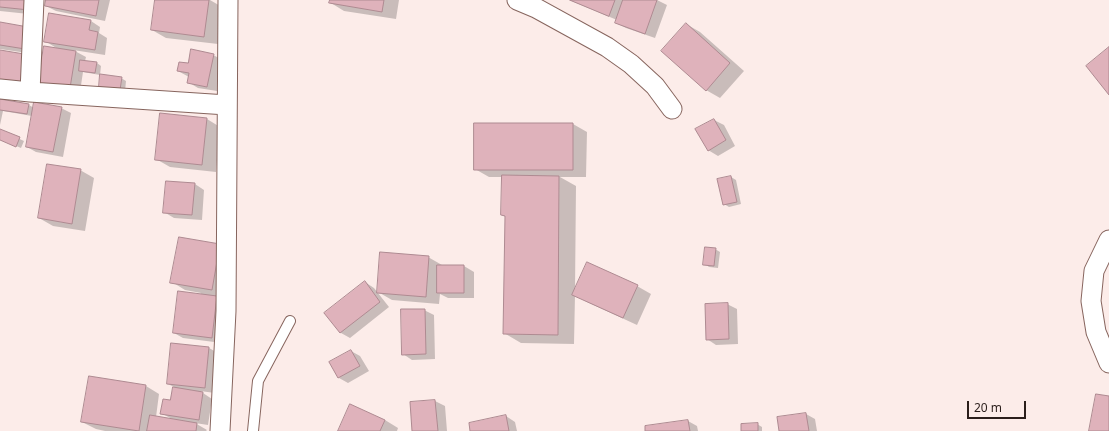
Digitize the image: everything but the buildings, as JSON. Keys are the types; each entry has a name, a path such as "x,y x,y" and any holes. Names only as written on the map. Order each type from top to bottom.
{"street":[{"path":"30,92 34,0"},
{"path":"220,431 226,311 228,0"},
{"path":"518,0 536,8 607,47 631,64 655,86 672,109"},
{"path":"0,89 227,105"},
{"path":"1109,240 1094,271 1091,301 1096,332 1109,363"}],"lane":[{"path":"253,431 258,380 290,321"}]}
